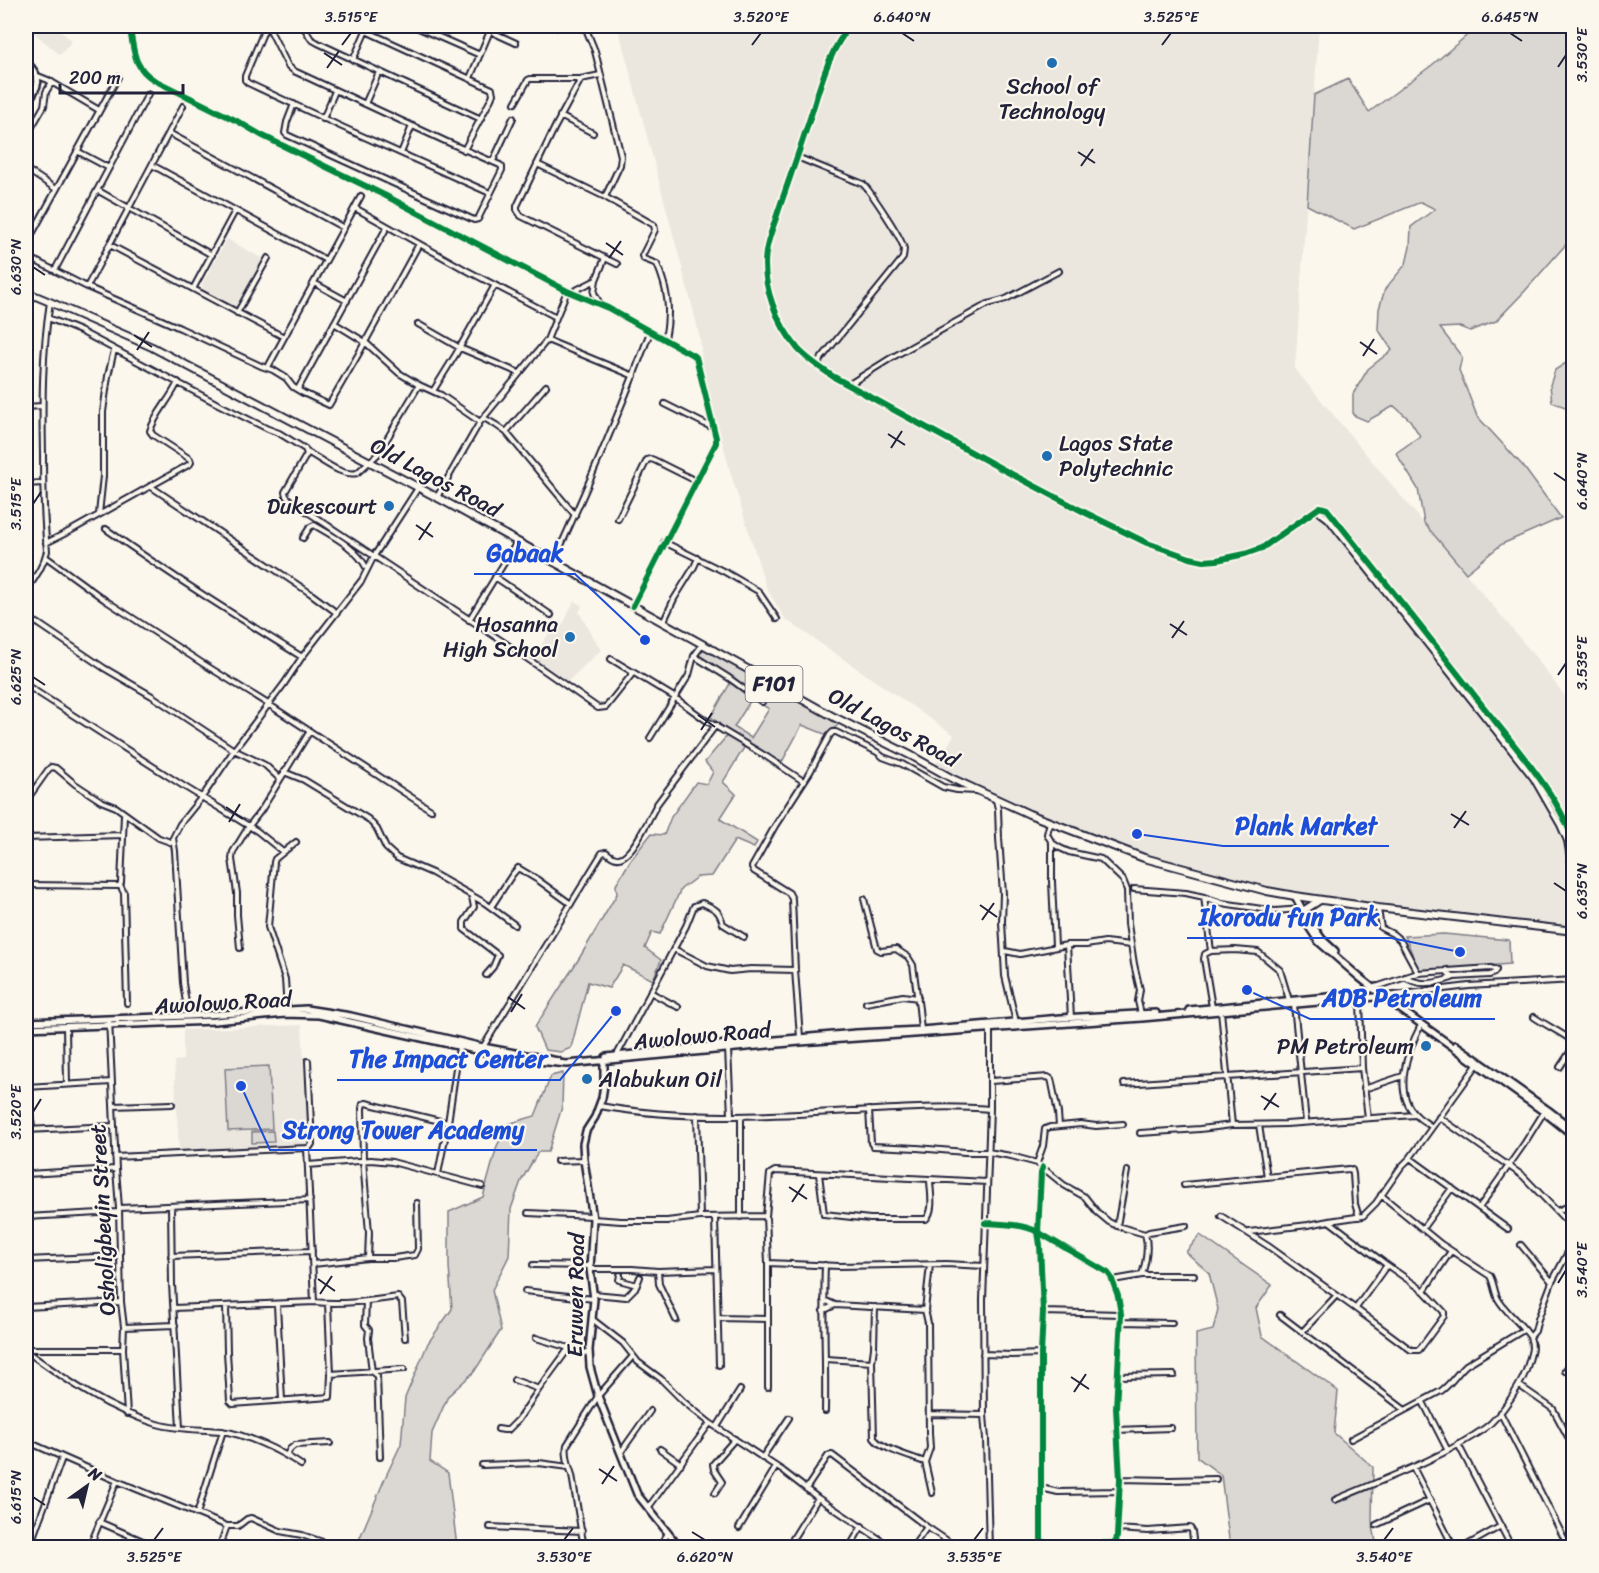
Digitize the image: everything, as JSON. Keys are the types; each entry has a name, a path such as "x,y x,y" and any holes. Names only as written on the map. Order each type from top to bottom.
{"main road":[{"path":"26,62 38,76 39,81 26,103"},
{"name":"Old Lagos Road","path":"26,292 152,347 437,497 834,717 996,800 1144,858 1294,896 1572,930"},
{"path":"1294,896 1322,939 1384,996 1477,1065 1522,1094 1574,1136"},
{"path":"1304,909 1305,898"},
{"path":"1304,909 1320,900"},
{"name":"Awolowo Road","path":"189,1019 215,1021 285,1014 319,1015 459,1047 528,1060 567,1062 604,1061 728,1048 990,1027 1221,1011 1360,994 1375,988"},
{"path":"1384,996 1573,1130"},
{"name":"Awolowo Road","path":"567,1062 800,1037 990,1027 1016,1022 1384,996"},
{"name":"Awolowo Road","path":"26,1022 189,1019 286,1010 320,1010 559,1062"},
{"name":"Awolowo Road","path":"26,1028 109,1021"},
{"name":"Eruwen Road","path":"604,1061 604,1085 600,1106 586,1131 583,1144 593,1217 590,1267 594,1296 590,1367 598,1396 637,1494 680,1548"}],"street":[{"path":"129,26 138,65 154,80 388,197 569,292 600,305 696,357 716,443 633,606"},
{"path":"267,26 291,69 502,167 476,220 287,135 286,125 294,104"},
{"path":"267,26 247,70 245,80 252,86 490,192"},
{"path":"303,26 314,41 481,119"},
{"path":"414,26 480,55"},
{"path":"479,26 516,43"},
{"path":"521,26 586,29 595,51 621,156 620,165 604,197"},
{"path":"850,26 837,46 826,71 766,253 769,292 774,308 781,324 800,351 816,365 848,385 1086,513 1147,543 1190,558 1204,561 1217,560 1254,551 1262,548 1320,507 1327,508 1509,737 1554,802 1574,845"},
{"path":"353,60 367,28 493,91 464,150"},
{"path":"470,78 490,31"},
{"path":"365,104 379,72"},
{"path":"515,104 530,79 581,79 600,75"},
{"path":"38,76 99,110"},
{"path":"26,245 118,77"},
{"path":"581,79 560,116 517,206 518,213 617,264"},
{"path":"26,137 44,106 46,92 52,82"},
{"path":"323,118 335,91"},
{"path":"55,270 148,94"},
{"path":"87,287 183,106"},
{"path":"560,116 593,133"},
{"path":"493,161 513,118"},
{"path":"401,153 412,126"},
{"path":"169,133 344,228"},
{"path":"77,151 109,168"},
{"path":"797,157 863,184 870,191 904,249 903,258 816,365"},
{"path":"537,164 654,225 654,230 642,256 657,264 666,290 669,302 664,339"},
{"path":"152,165 326,260"},
{"path":"26,170 56,189"},
{"path":"97,190 212,255"},
{"path":"268,368 362,196"},
{"path":"355,208 556,317"},
{"path":"193,289 236,211"},
{"path":"298,389 387,227"},
{"path":"26,256 87,287 268,368 286,378 294,387 329,405 419,244"},
{"path":"110,245 284,337"},
{"path":"237,313 268,258"},
{"path":"600,305 594,293 596,280 606,258"},
{"path":"848,385 875,367 988,304 1006,299 1059,271"},
{"path":"437,497 482,420 547,340 569,292 596,280"},
{"path":"314,283 347,301"},
{"path":"434,391 495,285"},
{"path":"26,590 45,557 42,406 44,350 50,302"},
{"path":"48,318 80,331 279,434 339,470 352,474 361,470 383,447 419,385"},
{"path":"334,323 365,342 399,373 506,432 575,515"},
{"path":"418,324 460,348 520,373"},
{"path":"554,561 634,376 650,332"},
{"path":"547,340 634,376"},
{"path":"99,514 103,412 114,350"},
{"path":"46,543 186,468 191,462 150,431 153,422 178,382"},
{"path":"506,432 546,386"},
{"path":"665,404 713,429"},
{"path":"26,407 42,406"},
{"path":"307,451 286,489 286,496 291,501 598,708 606,707 633,673"},
{"path":"618,519 647,460 654,460 696,481"},
{"path":"26,484 43,483"},
{"path":"150,486 310,593 337,614"},
{"path":"189,1019 183,983 175,851 172,838 175,831 302,657 362,580 374,556 418,487"},
{"path":"1316,510 1328,519 1533,778 1567,841 1574,880"},
{"path":"303,538 314,525 350,548 367,569"},
{"path":"106,529 201,594 302,657"},
{"path":"469,620 517,542"},
{"path":"664,542 760,592 777,619"},
{"path":"45,557 105,600 431,810"},
{"path":"663,623 698,558"},
{"path":"495,577 551,615"},
{"path":"26,618 39,624 57,638 234,750 265,765 280,779"},
{"path":"650,738 689,675 694,656 703,644"},
{"path":"694,656 762,702"},
{"path":"611,659 803,781"},
{"path":"26,685 249,826 283,852"},
{"path":"483,1047 602,853 606,852 614,858 621,858 625,855 643,833 657,804 716,725"},
{"path":"240,948 233,852 310,731"},
{"path":"800,1037 792,898 784,889 754,871 752,867 833,732 863,745 890,761 902,764 943,787 978,791"},
{"path":"26,801 48,770 51,767 56,768 101,801 116,807 159,838 173,843"},
{"path":"284,772 304,780 368,819 377,829 386,848 397,858 432,873 515,925"},
{"path":"996,800 1003,894 1005,976 1016,1022"},
{"path":"124,814 120,885 124,893 127,1003"},
{"path":"1050,822 1047,834 1052,843 1055,946"},
{"path":"26,838 122,835"},
{"path":"286,1010 285,979 268,927 274,862 296,842"},
{"path":"1052,843 1070,852 1101,859 1123,880 1127,890 1128,924 1140,990 1138,1001 1141,1014"},
{"path":"491,908 518,868 571,904"},
{"path":"26,885 120,885"},
{"path":"1134,889 1186,893 1222,903 1266,909 1304,909"},
{"path":"472,896 474,907 464,922 464,929 498,955 493,967 486,975"},
{"path":"1204,897 1211,951"},
{"path":"864,899 877,950 897,949 911,961 921,1029"},
{"path":"617,1055 686,926 694,906 702,903 718,910 723,924 744,937"},
{"path":"1378,908 1380,927 1400,940 1418,973"},
{"path":"1572,930 1574,915"},
{"path":"1005,951 1020,954 1046,950 1055,946 1105,942 1131,945"},
{"path":"1067,945 1071,1018"},
{"path":"674,948 708,966 730,971 795,970"},
{"path":"1212,1007 1205,954 1211,951 1235,950 1258,952 1280,970 1292,1003 1306,1122"},
{"path":"1375,988 1404,977 1418,973 1491,968 1496,970 1493,975 1454,977 1430,984 1404,977"},
{"path":"1447,970 1449,975 1454,977"},
{"path":"1384,996 1469,986 1574,980"},
{"path":"650,992 678,1007"},
{"path":"866,1003 903,996 918,998"},
{"path":"1360,999 1362,1068 1368,1118"},
{"path":"1221,1011 1232,1125"},
{"path":"1534,1017 1562,1033 1574,1044 1560,1067"},
{"name":"Osholigbeyin Street","path":"109,1021 124,1327 123,1349 128,1414"},
{"path":"1421,1024 1409,1050 1403,1084 1407,1100 1415,1115 1432,1127"},
{"path":"66,1026 68,1084"},
{"path":"989,1548 983,1354 991,1081 990,1027"},
{"path":"438,1174 459,1047"},
{"path":"728,1048 731,1115"},
{"path":"115,1157 310,1147 312,1144 308,1061"},
{"path":"1248,1232 1359,1217 1369,1212 1477,1065"},
{"path":"1124,1084 1362,1068"},
{"path":"1364,1089 1404,1076"},
{"path":"991,1081 1048,1077 1052,1083 1059,1126"},
{"path":"32,1130 27,1087 112,1082"},
{"path":"368,1258 369,1227 363,1161 363,1104 366,1102 448,1123"},
{"path":"113,1106 172,1104"},
{"path":"600,1106 662,1114 741,1116 943,1107 990,1109"},
{"path":"869,1110 873,1146 988,1152 1011,1156 1037,1163 1064,1185 1085,1197 1097,1212 1117,1226 1145,1234 1186,1226"},
{"path":"1479,1208 1544,1112"},
{"path":"697,1115 699,1217"},
{"path":"1140,1133 1232,1125 1415,1115"},
{"path":"741,1116 741,1217"},
{"path":"1439,1117 1523,1176 1574,1229"},
{"path":"1037,1163 1043,1146 1045,1129 1081,1124 1096,1126 1123,1124"},
{"path":"1259,1125 1267,1177"},
{"path":"26,1130 113,1126"},
{"path":"307,1148 314,1302"},
{"path":"1410,1158 1508,1229"},
{"path":"557,1161 584,1160"},
{"path":"308,1165 363,1161 392,1162 482,1186"},
{"path":"986,1222 1024,1226 1038,1232 1108,1273 1113,1280 1121,1314 1116,1430 1120,1479 1116,1542 1114,1543 1050,1544 1044,1542 1040,1535 1043,1312 1038,1232 1043,1167"},
{"path":"26,1174 116,1169"},
{"path":"1184,1185 1349,1169 1353,1174 1359,1217"},
{"path":"768,1387 766,1216 770,1173 775,1171 987,1182"},
{"path":"1117,1226 1127,1171"},
{"path":"819,1174 824,1214 870,1219 926,1219 931,1211 930,1179"},
{"path":"1422,1229 1452,1188"},
{"path":"1335,1500 1413,1467 1484,1428 1520,1386 1527,1372 1533,1345 1525,1329 1500,1302 1490,1276 1451,1251 1381,1195"},
{"path":"26,1217 171,1206 310,1200"},
{"path":"313,1264 415,1255 418,1250 417,1203"},
{"path":"1557,1211 1574,1204"},
{"path":"171,1206 171,1256 180,1428"},
{"path":"528,1214 593,1217 621,1221 766,1216"},
{"path":"1221,1216 1248,1232 1356,1308 1411,1350 1419,1350 1444,1316 1444,1312 1424,1291 1329,1221"},
{"path":"715,1218 719,1365"},
{"path":"1142,1275 1147,1250 1145,1234"},
{"path":"1530,1337 1535,1331 1552,1282 1574,1241"},
{"path":"1521,1245 1552,1282"},
{"path":"171,1256 312,1251"},
{"path":"1424,1291 1451,1251"},
{"path":"26,1260 119,1256"},
{"path":"768,1263 984,1266"},
{"path":"533,1265 658,1271 716,1269"},
{"path":"825,1265 823,1311 826,1359 825,1411"},
{"path":"930,1265 925,1310 928,1323 930,1448 925,1461 933,1494"},
{"path":"1356,1308 1387,1265"},
{"path":"658,1271 659,1284 676,1320"},
{"path":"620,1275 619,1280 637,1285"},
{"path":"1113,1280 1142,1275 1194,1275"},
{"path":"525,1291 626,1297 637,1285 640,1277"},
{"path":"1302,1332 1336,1296"},
{"path":"174,1308 328,1303 398,1297 401,1299 405,1338"},
{"path":"824,1300 835,1305 925,1310"},
{"path":"366,1301 364,1325 369,1330 372,1372 377,1376 380,1457"},
{"path":"26,1307 121,1302"},
{"path":"226,1307 230,1401 233,1404 329,1398 331,1396 328,1303"},
{"path":"277,1305 282,1400"},
{"path":"823,1311 835,1305"},
{"path":"875,1307 872,1362 874,1438 877,1442 925,1461"},
{"path":"1043,1312 1121,1314"},
{"path":"1280,1315 1405,1410"},
{"path":"718,1318 768,1319"},
{"path":"592,1319 623,1343 638,1362 661,1379 710,1423 893,1548"},
{"path":"1121,1322 1173,1323"},
{"path":"124,1327 175,1325"},
{"path":"1351,1438 1446,1388 1458,1371 1466,1365 1525,1329"},
{"path":"536,1338 589,1354"},
{"path":"498,1429 504,1431 512,1427 569,1348"},
{"path":"26,1350 123,1349"},
{"path":"26,1350 59,1374 107,1404 128,1414 159,1425 236,1434 286,1455 301,1465"},
{"path":"983,1354 1041,1354"},
{"path":"584,1548 567,1445 598,1396 633,1356"},
{"path":"826,1359 872,1362"},
{"path":"1565,1371 1574,1359"},
{"path":"331,1374 404,1369"},
{"path":"1117,1376 1174,1375"},
{"path":"514,1380 539,1389"},
{"path":"1520,1386 1552,1409 1574,1448"},
{"path":"717,1427 740,1390"},
{"path":"1423,1402 1447,1449"},
{"path":"621,1452 650,1411"},
{"path":"1500,1412 1569,1548"},
{"path":"929,1414 984,1415"},
{"path":"762,1458 789,1418"},
{"path":"648,1508 710,1423"},
{"path":"1116,1430 1171,1428"},
{"path":"197,1514 223,1431"},
{"path":"715,1493 722,1482 712,1467 713,1464 735,1439"},
{"path":"26,1441 227,1526 238,1526 251,1518 280,1531 302,1535 340,1548"},
{"path":"286,1455 292,1446 330,1443"},
{"path":"1458,1444 1512,1548"},
{"path":"660,1449 681,1464"},
{"path":"806,1489 828,1456 832,1455 958,1548"},
{"path":"29,1548 62,1458"},
{"path":"483,1465 539,1463 569,1467"},
{"path":"739,1528 776,1467"},
{"path":"1413,1467 1452,1547"},
{"path":"1120,1479 1216,1479"},
{"path":"88,1548 117,1481"},
{"path":"1041,1488 1058,1492 1119,1491"},
{"path":"787,1548 818,1498"},
{"path":"1376,1525 1430,1500"},
{"path":"99,1522 159,1548"},
{"path":"219,1548 227,1526"},
{"path":"849,1548 862,1526"},
{"path":"1462,1548 1501,1526"},
{"path":"490,1527 582,1531"},
{"path":"912,1548 927,1527"},
{"path":"1117,1529 1148,1531 1190,1528 1194,1548"},
{"path":"659,1548 668,1533"}],"shaded area":[{"path":"26,26 55,26 72,41 60,55"},
{"name":"Lagos State Polytechnic","path":"638,26 1319,26 1295,369 1533,654 1573,707 1573,926 1294,892 1219,877 1113,843 1050,819 991,794 936,764 954,735 785,619 766,587 730,471 702,363 700,339 693,309 619,31"},
{"path":"1478,26 1573,26 1574,229 1568,242 1496,321 1470,331 1460,327 1440,328 1462,357 1459,370 1477,416 1523,466 1561,518 1502,544 1466,573 1424,523 1418,489 1396,453 1420,436 1410,420 1394,406 1367,421 1353,415 1353,394 1368,369 1392,350 1378,329 1379,309 1385,289 1406,264 1411,227 1435,209 1421,202 1354,229 1307,205 1314,95 1348,79 1369,112 1432,65"},
{"path":"227,239 263,259 237,307 203,289 202,284"},
{"path":"1573,361 1573,403 1565,407 1552,402 1550,385 1555,370"},
{"name":"Hosanna High School","path":"574,601 582,606 579,612 601,650 567,682 532,659 557,621 563,625"},
{"path":"696,644 839,724 827,735 802,725 782,762 745,746 723,782 736,794 720,819 757,842 754,848 735,840 712,876 697,877 681,889 660,934 652,932 645,948 661,960 653,980 623,965 609,988 588,982 571,1048 561,1052 545,1050 535,1027 617,894 616,885 630,861 651,834 664,835 671,817 696,782 707,784 713,772 705,762 730,732 711,717 733,678 697,655","holes":["752,698 769,709 751,738 734,727"]},
{"path":"1444,934 1509,940 1510,964 1419,971 1405,936"},
{"path":"302,1025 309,1145 179,1151 174,1061 183,1060 183,1030"},
{"path":"269,1066 272,1129 228,1131 225,1068"},
{"path":"563,1073 562,1107 548,1152 538,1152 521,1181 511,1209 509,1256 492,1290 501,1330 474,1372 448,1396 432,1433 430,1461 448,1473 457,1547 356,1547 401,1444 405,1398 428,1343 452,1309 449,1212 483,1197 497,1146 508,1124 535,1116 551,1076"},
{"path":"273,1131 274,1142 252,1143 252,1132"},
{"path":"1200,1235 1272,1285 1256,1308 1262,1336 1338,1391 1334,1433 1373,1467 1372,1521 1377,1547 1230,1547 1221,1475 1197,1457 1196,1334 1213,1330 1218,1309 1209,1273 1186,1252"}],"cycle path":[{"path":"129,26 138,63 141,69 154,80 388,197 567,291 608,308 696,357 716,443 633,606"},
{"path":"850,26 829,62 766,252 766,278 772,304 783,328 798,349 834,377 1002,469 1147,543 1190,558 1204,561 1217,560 1262,548 1320,507 1327,509 1535,772 1559,809 1574,845"},
{"path":"985,1223 1032,1229 1038,1232 1108,1273 1111,1277 1118,1296 1121,1314 1116,1408 1120,1479 1117,1536 1114,1543 1050,1544 1041,1539 1043,1312 1038,1232 1043,1167"}],"place":[{"name":"School of Technology","path":"1052,63"},
{"name":"Lagos State Polytechnic","path":"1047,456"},
{"name":"Dukescourt","path":"389,506"},
{"name":"Hosanna High School","path":"570,637"},
{"name":"Gabaak","path":"645,640"},
{"name":"Plank Market","path":"1137,834"},
{"name":"Ikorodu fun Park","path":"1460,952"},
{"name":"ADB Petroleum","path":"1247,990"},
{"name":"The Impact Center","path":"616,1011"},
{"name":"PM Petroleum","path":"1426,1046"},
{"name":"Alabukun Oil","path":"587,1079"},
{"name":"Strong Tower Academy","path":"241,1086"}]}
